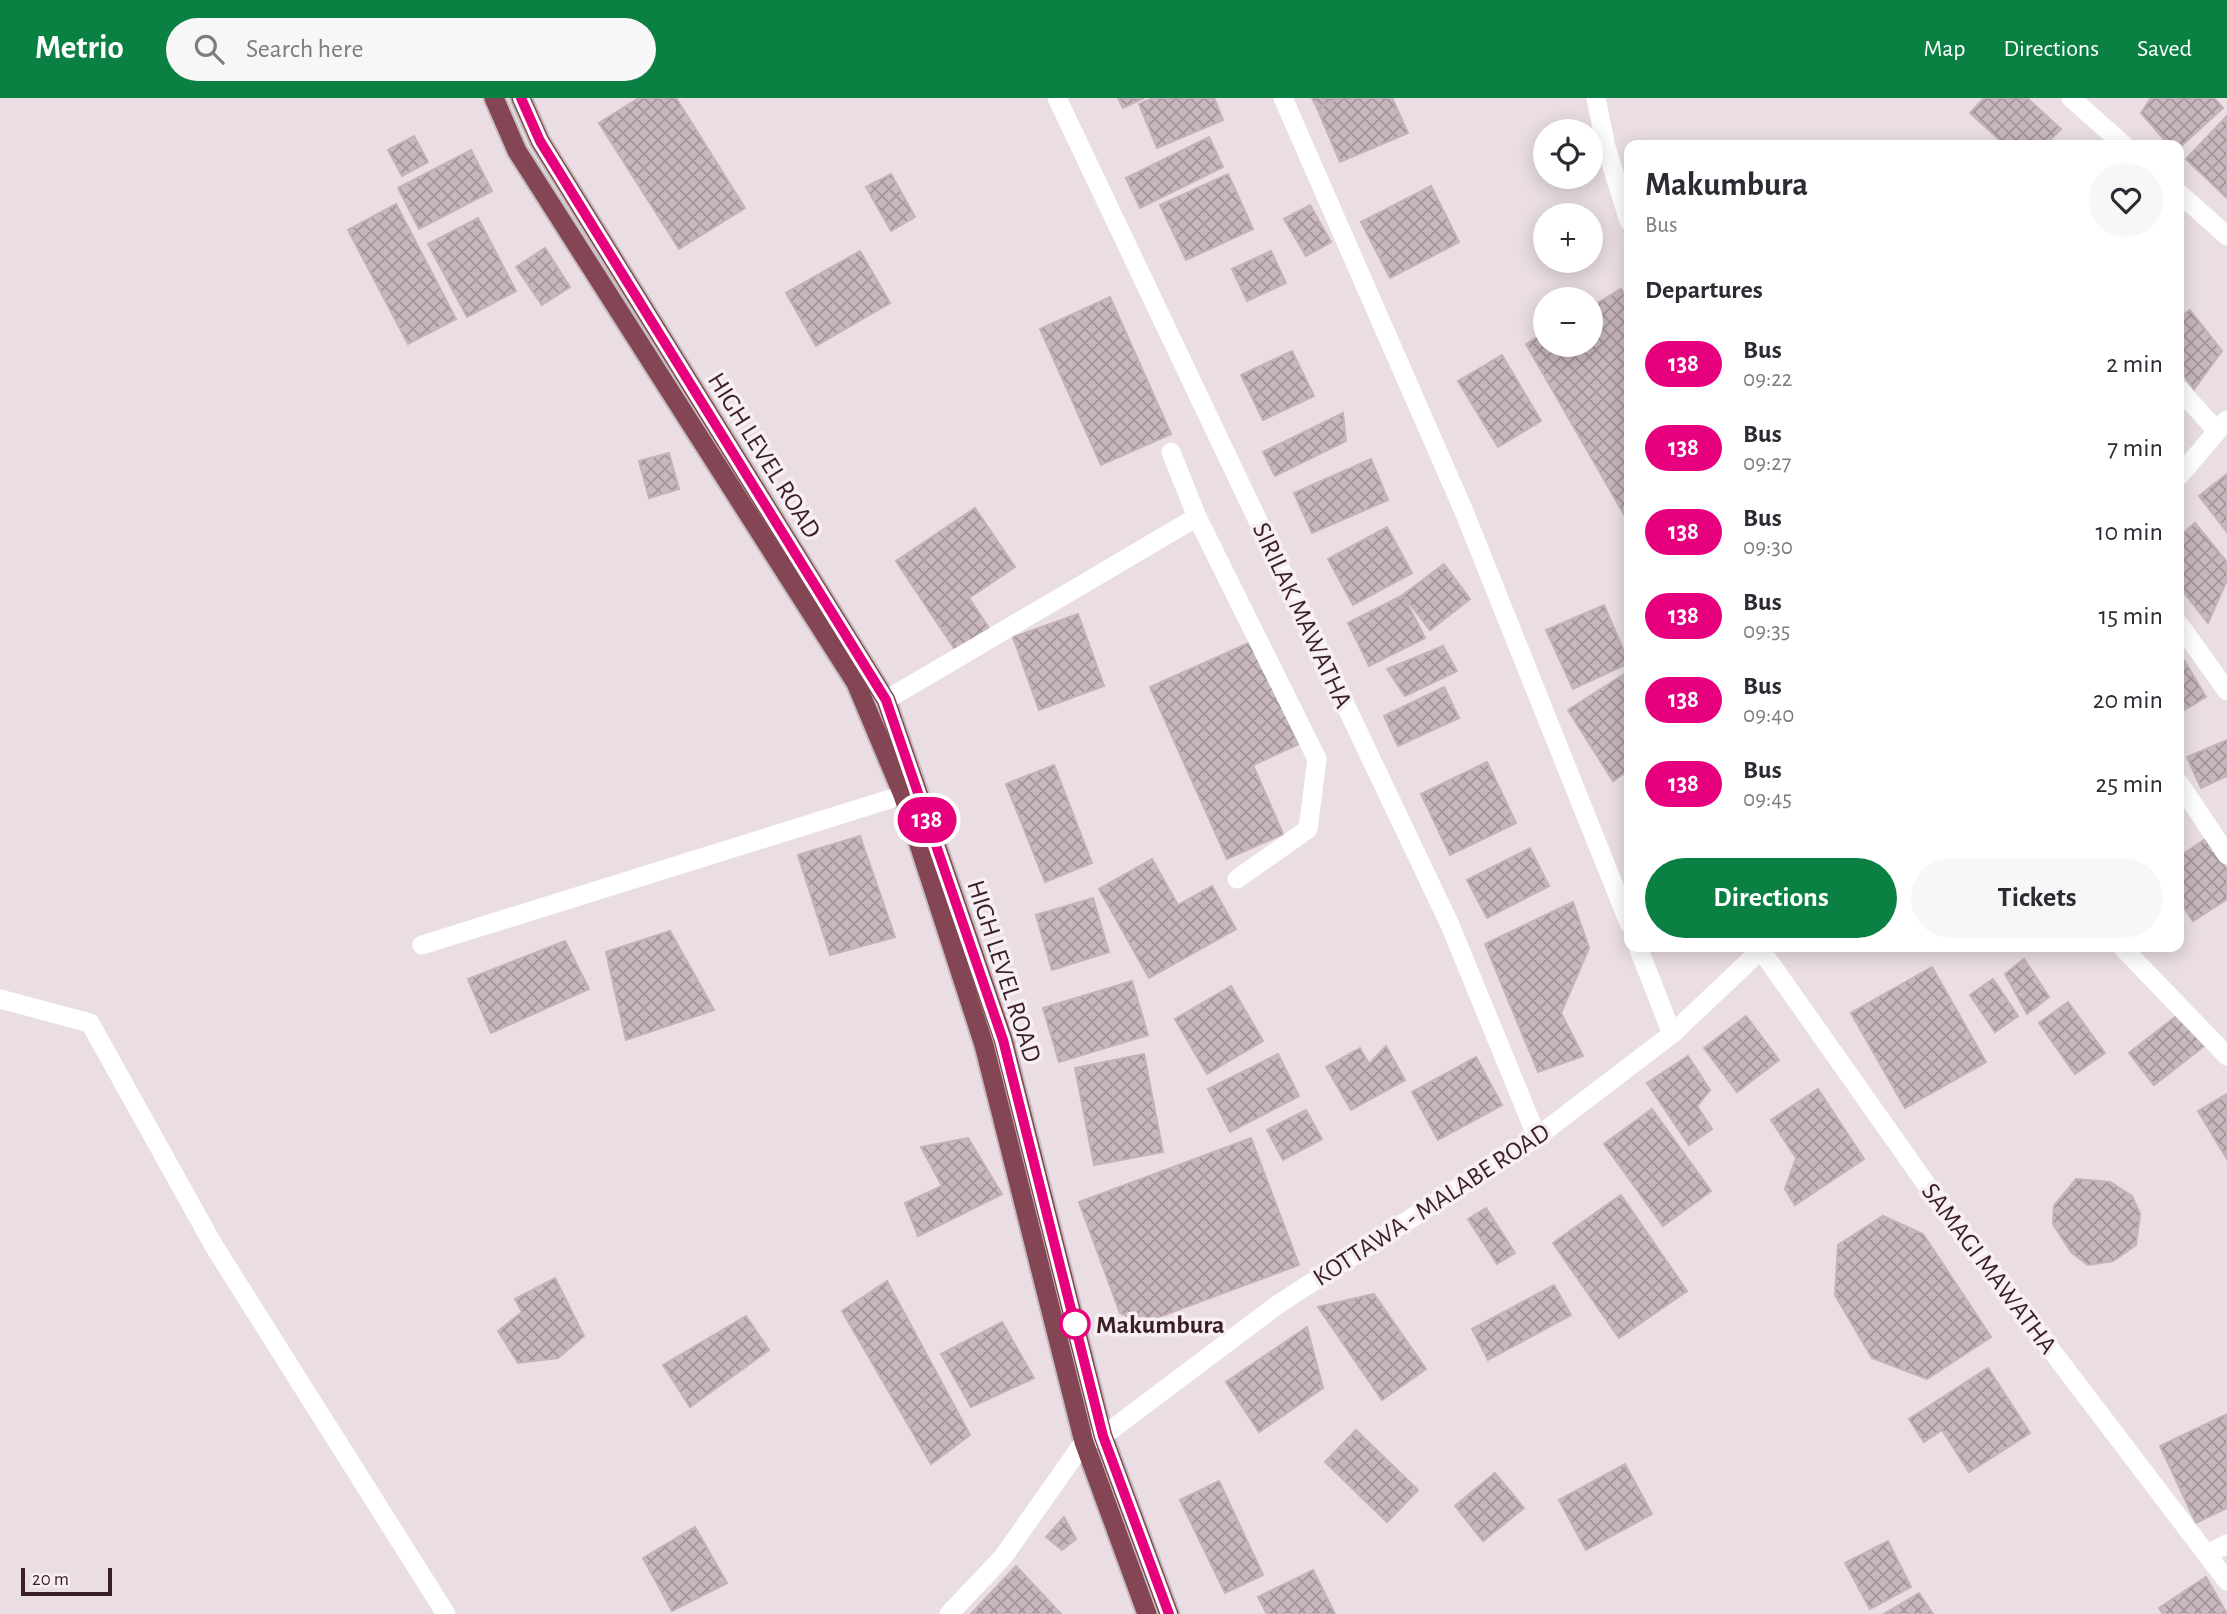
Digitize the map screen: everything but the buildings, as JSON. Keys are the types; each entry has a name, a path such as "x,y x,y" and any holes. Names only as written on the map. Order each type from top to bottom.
{"highway":[{"name":"HIGH LEVEL ROAD","path":"494,98 517,151 856,683 903,795 984,1045 1084,1442 1147,1614"},
{"name":"HIGH LEVEL ROAD","path":"521,98 540,141 886,700 1003,1040 1103,1436 1169,1614"},
{"path":"517,151 540,141"}],"street":[{"name":"SIRILAK MAWATHA","path":"1057,98 1450,925 1537,1137"},
{"path":"1283,98 1463,509 1624,911"},
{"path":"1595,98 1606,147 1624,205"},
{"path":"2071,98 2118,140"},
{"path":"2184,198 2227,236"},
{"path":"2184,393 2222,425 2184,470"},
{"path":"1171,452 1197,517 1317,759 1308,829 1237,878"},
{"path":"886,700 1197,517"},
{"path":"2184,631 2227,691"},
{"path":"2184,790 2227,855"},
{"path":"422,945 903,795"},
{"path":"1640,952 1672,1034"},
{"name":"KOTTAWA - MALABE ROAD","path":"1084,1442 1103,1436 1277,1305 1537,1137 1672,1034 1759,952"},
{"name":"SAMAGI MAWATHA","path":"1766,952 1943,1208 2227,1581"},
{"path":"2127,952 2227,1056"},
{"path":"0,999 90,1023 214,1246 446,1614"},
{"path":"950,1614 1003,1557 1084,1442"},
{"path":"2208,1554 2227,1544"}],"bus line":[{"name":"138","path":"521,98 540,141 886,700 1003,1040 1103,1436 1169,1614"}],"place":[{"name":"Makumbura","path":"1075,1324"}]}
